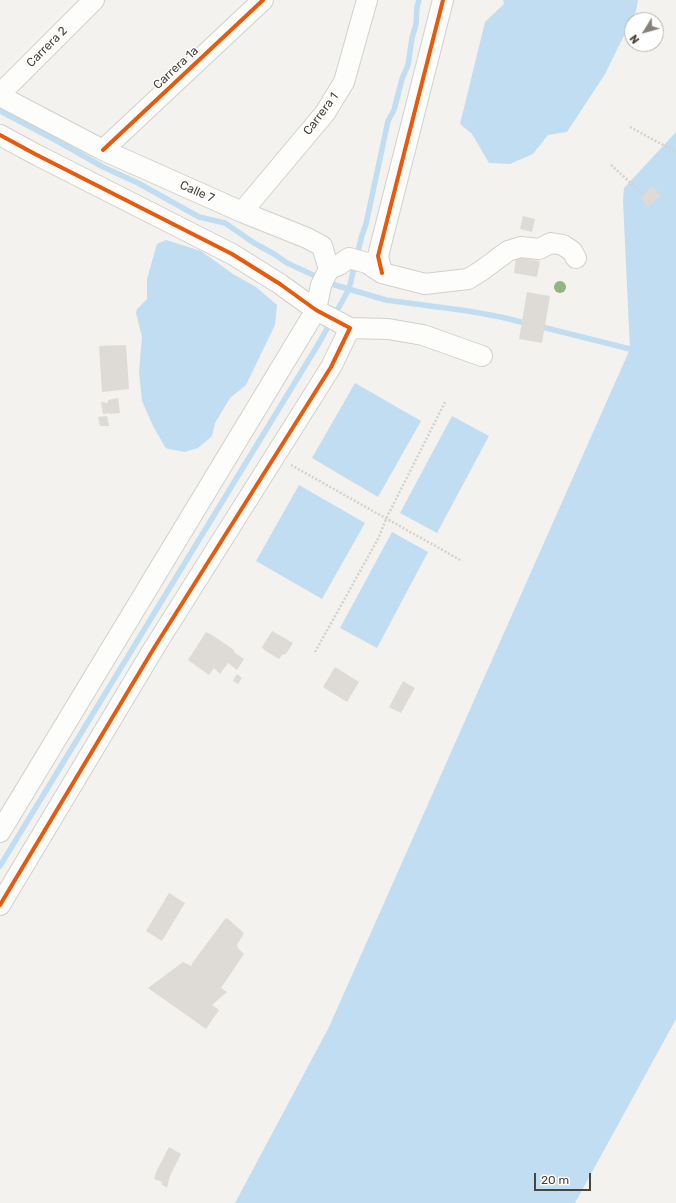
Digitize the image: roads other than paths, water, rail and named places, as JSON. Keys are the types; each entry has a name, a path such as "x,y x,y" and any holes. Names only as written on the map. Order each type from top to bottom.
{"street":[{"name":"Carrera 2","path":"0,95 94,0"},
{"name":"Carrera 1a","path":"103,150 263,0"},
{"name":"Carrera 1","path":"242,212 325,113 344,82 367,0"},
{"path":"366,265 378,256 443,0"},
{"name":"Calle 7","path":"0,95 103,150 242,212 307,238 322,246 325,277"},
{"path":"0,135 232,254 280,284 316,310 350,328 388,328 423,335 482,356"},
{"path":"0,832 316,310 325,277 338,265 366,265 425,284 468,279 508,251 520,247 539,249 551,243 562,245 572,251 576,258"},
{"path":"0,904 154,648 331,367 350,328"}],"water":[{"path":"503,0 638,0 636,12 624,12 624,35 605,74 567,132 548,135 533,154 510,164 489,163 472,134 460,124 485,22 504,4"},
{"path":"676,132 676,1019 575,1203 235,1203 329,1027 630,349 623,201 624,188"},
{"path":"166,240 201,251 233,274 256,287 277,305 275,325 246,385 230,398 215,423 212,436 198,448 185,452 168,449 165,447 153,426 142,401 139,372 142,337 136,313 137,309 147,299 147,279 157,244"},
{"path":"355,383 421,421 378,497 312,458"},
{"path":"452,416 489,436 437,533 400,513"},
{"path":"299,485 365,523 322,599 256,561"},
{"path":"392,532 428,552 377,648 340,628"}],"waterway":[{"path":"0,866 319,343 349,289 366,224 388,121 394,110 402,79 408,65 419,0"},
{"path":"0,111 103,167 138,183 199,217 225,223 287,263 335,285 386,300 468,311 529,324"},
{"path":"538,326 630,349"}]}
